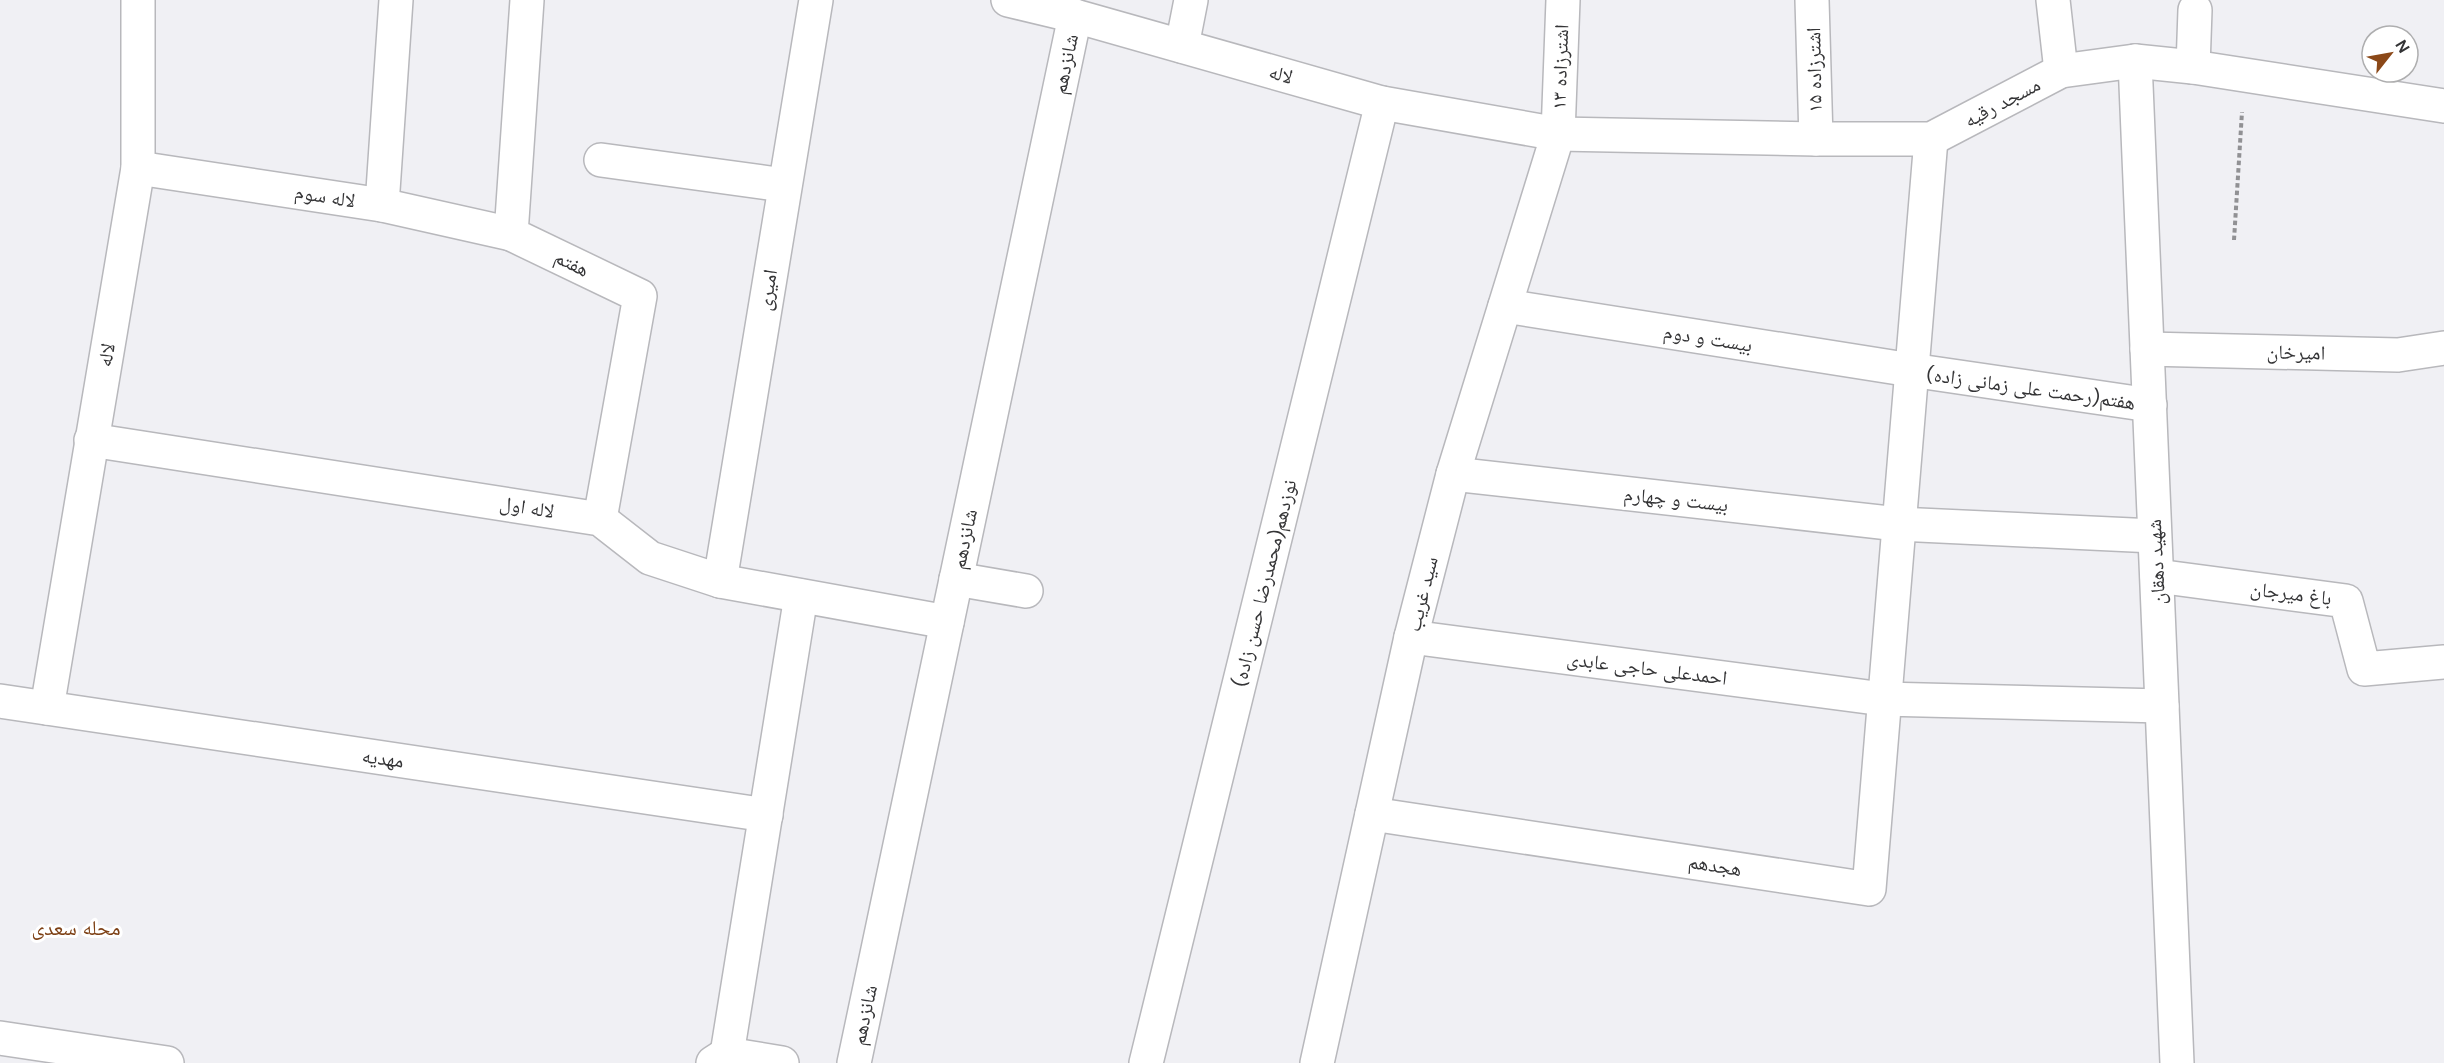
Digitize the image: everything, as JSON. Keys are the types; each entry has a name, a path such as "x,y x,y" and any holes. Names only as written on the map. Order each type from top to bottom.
{"street":[{"name":"لاله","path":"47,708 138,168 138,0"},
{"path":"382,205 396,0"},
{"path":"511,234 527,0"},
{"name":"امیری","path":"720,581 816,0"},
{"name":"لاله","path":"1008,0 1075,16 1382,103 1558,134"},
{"path":"1182,46 1191,0"},
{"name":"اشترزاده ۱۳","path":"1558,134 1563,0"},
{"name":"اشترزاده ۱۵","path":"1812,0 1816,139"},
{"path":"2053,0 2061,71"},
{"path":"2193,67 2195,10"},
{"name":"شانزدهم","path":"854,1063 1075,16"},
{"name":"مسجد رقیه","path":"1558,134 1931,140 2061,71 2135,60 2244,74 2444,106"},
{"name":"شهید دهقان","path":"2135,60 2176,1063"},
{"name":"نوزدهم(محمدرضا حسن زاده)","path":"1146,1063 1382,103"},
{"name":"سید غریب","path":"1317,1063 1411,637 1453,474 1558,134"},
{"path":"1883,699 1931,140"},
{"path":"601,160 784,185"},
{"name":"لاله سوم","path":"138,168 382,205 511,234"},
{"name":"هفتم","path":"511,234 640,296 600,519"},
{"name":"بیست و دوم","path":"1505,306 1911,370"},
{"name":"امیرخان","path":"2147,349 2398,355 2444,348"},
{"name":"هفتم(رحمت علی زمانی زاده)","path":"1911,370 2150,405"},
{"name":"لاله اول","path":"91,440 600,519 650,558 720,581 947,622"},
{"name":"بیست و چهارم","path":"1453,474 1898,524 2154,536"},
{"name":"باغ میرجان","path":"2157,576 2346,601 2364,669 2444,662"},
{"path":"956,579 1026,591"},
{"path":"782,1063 720,1059 766,814 801,596"},
{"name":"احمدعلی حاجی عابدی","path":"1411,637 1883,699 2162,706"},
{"name":"هجدهم","path":"1372,813 1869,889 1883,699"},
{"name":"مهدیه","path":"0,701 766,814"},
{"path":"0,1038 167,1063"}],"path":[{"path":"2234,240 2244,74"}],"district":[{"name":"محله سعدی","path":"76,928"}]}
